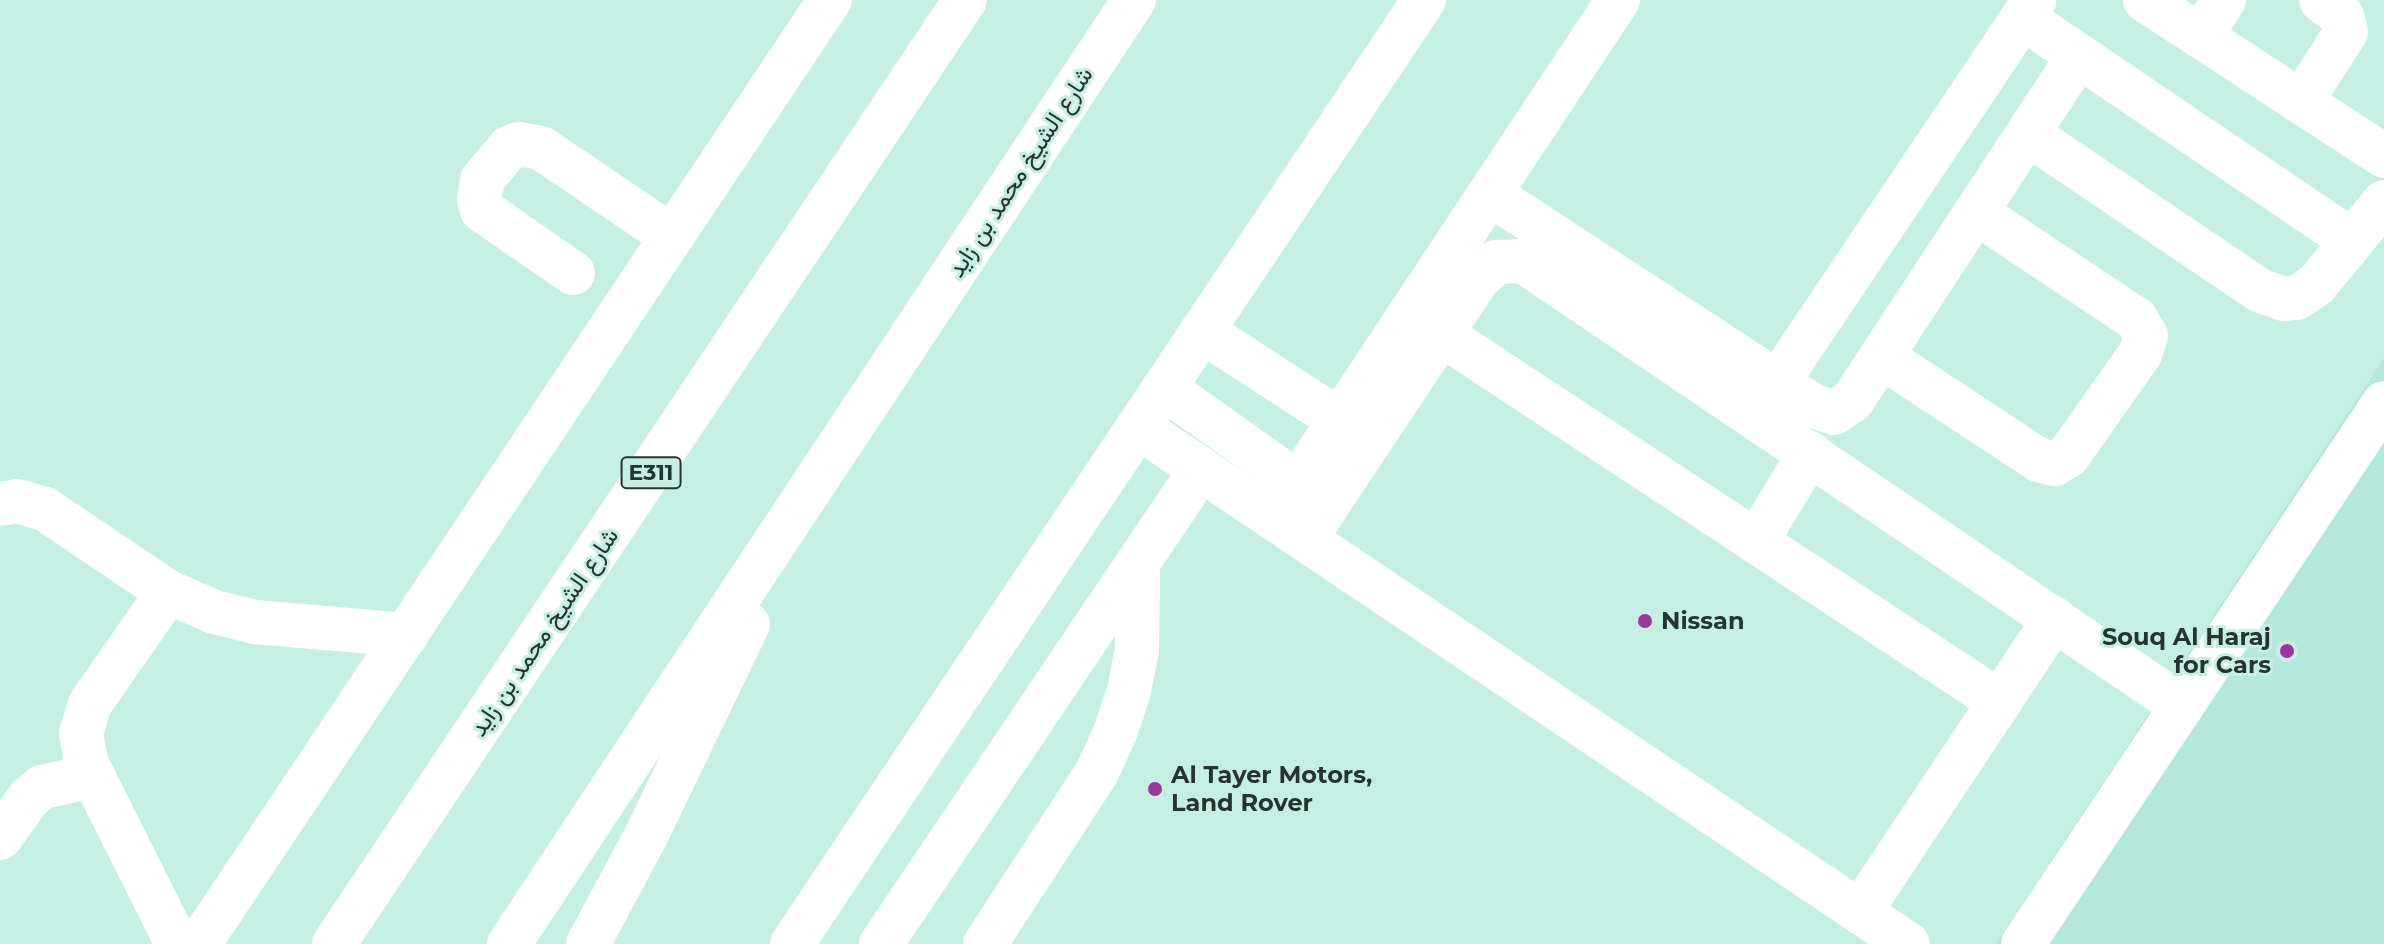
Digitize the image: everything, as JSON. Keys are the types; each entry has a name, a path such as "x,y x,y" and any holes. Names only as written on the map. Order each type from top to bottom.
{"main road":[{"path":"199,944 830,0"},
{"name":"شارع الشيخ محمد بن زايد","path":"334,944 965,0"},
{"name":"شارع الشيخ محمد بن زايد","path":"509,944 1134,0"},
{"path":"792,944 1424,0"},
{"path":"1310,509 1490,194 1618,0"},
{"path":"2145,0 2384,156"},
{"path":"2200,36 2224,0"},
{"path":"2301,102 2346,32 2342,16 2321,0"},
{"path":"1767,399 2028,9 2079,56 2352,241"},
{"path":"1355,430 1441,334 1485,269 1510,259 1523,261 1767,399 1834,413 1852,401 2079,56"},
{"path":"2028,134 2272,296 2296,298 2307,293 2384,202"},
{"path":"573,273 482,210 479,190 482,180 509,148 531,144 541,148 671,236"},
{"path":"1490,194 1767,399 1810,453 2182,706"},
{"path":"1882,357 2039,460 2054,464 2068,456 2140,354 2146,336 2136,319 1977,213"},
{"path":"1202,331 1355,430"},
{"path":"1441,334 2000,702"},
{"path":"1164,388 1310,509 1856,928"},
{"path":"2023,944 2384,403"},
{"path":"1130,439 1310,509"},
{"path":"1130,439 1185,493 1856,928 1908,944"},
{"path":"1756,542 1810,453"},
{"path":"588,944 646,836 820,476"},
{"path":"881,944 1185,493"},
{"path":"0,504 17,501 45,509 168,592 214,612 255,622 406,635"},
{"path":"985,944 1097,772 1115,733 1129,691 1137,650 1138,563"},
{"path":"168,592 84,718 81,748 177,944"},
{"path":"1856,928 2055,619"},
{"path":"0,838 29,798 42,787 93,776"}],"shaded area":[{"name":"Souq Al Haraj for Cars","path":"2384,358 2384,944 1996,944"}],"place":[{"name":"Nissan","path":"1645,621"},
{"name":"Souq Al Haraj for Cars","path":"2287,651"},
{"name":"Al Tayer Motors, Land Rover","path":"1155,789"}]}
